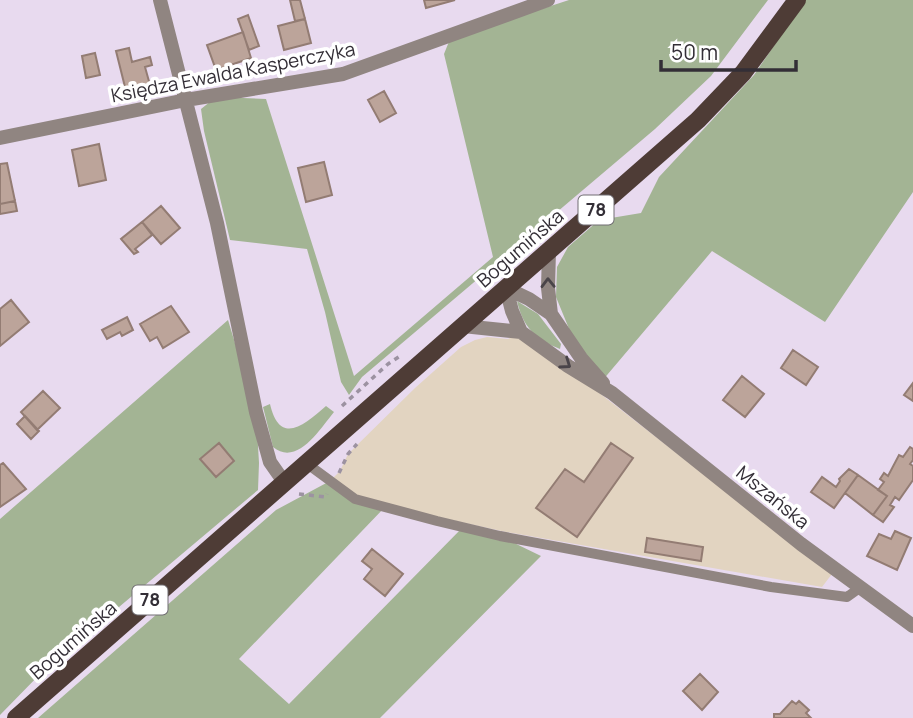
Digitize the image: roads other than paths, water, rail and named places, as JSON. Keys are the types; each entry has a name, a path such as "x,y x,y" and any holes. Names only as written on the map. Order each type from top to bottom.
{"main road":[{"name":"Bogumińska","path":"16,718 291,488 306,463 698,120 743,73 797,0"}],"street":[{"path":"160,0 219,230 256,412 270,462 291,488"},
{"name":"Księdza Ewalda Kasperczyka","path":"0,138 186,100 343,74 548,0"},
{"path":"549,251 548,288 551,314"},
{"path":"506,288 551,314"},
{"path":"463,326 521,332 506,288"},
{"name":"Mszańska","path":"551,314 581,358 612,393"},
{"name":"Mszańska","path":"521,332 612,393 801,544 913,626"}],"lane":[{"path":"306,463 355,499 500,537 771,587 847,597 861,587"}]}
